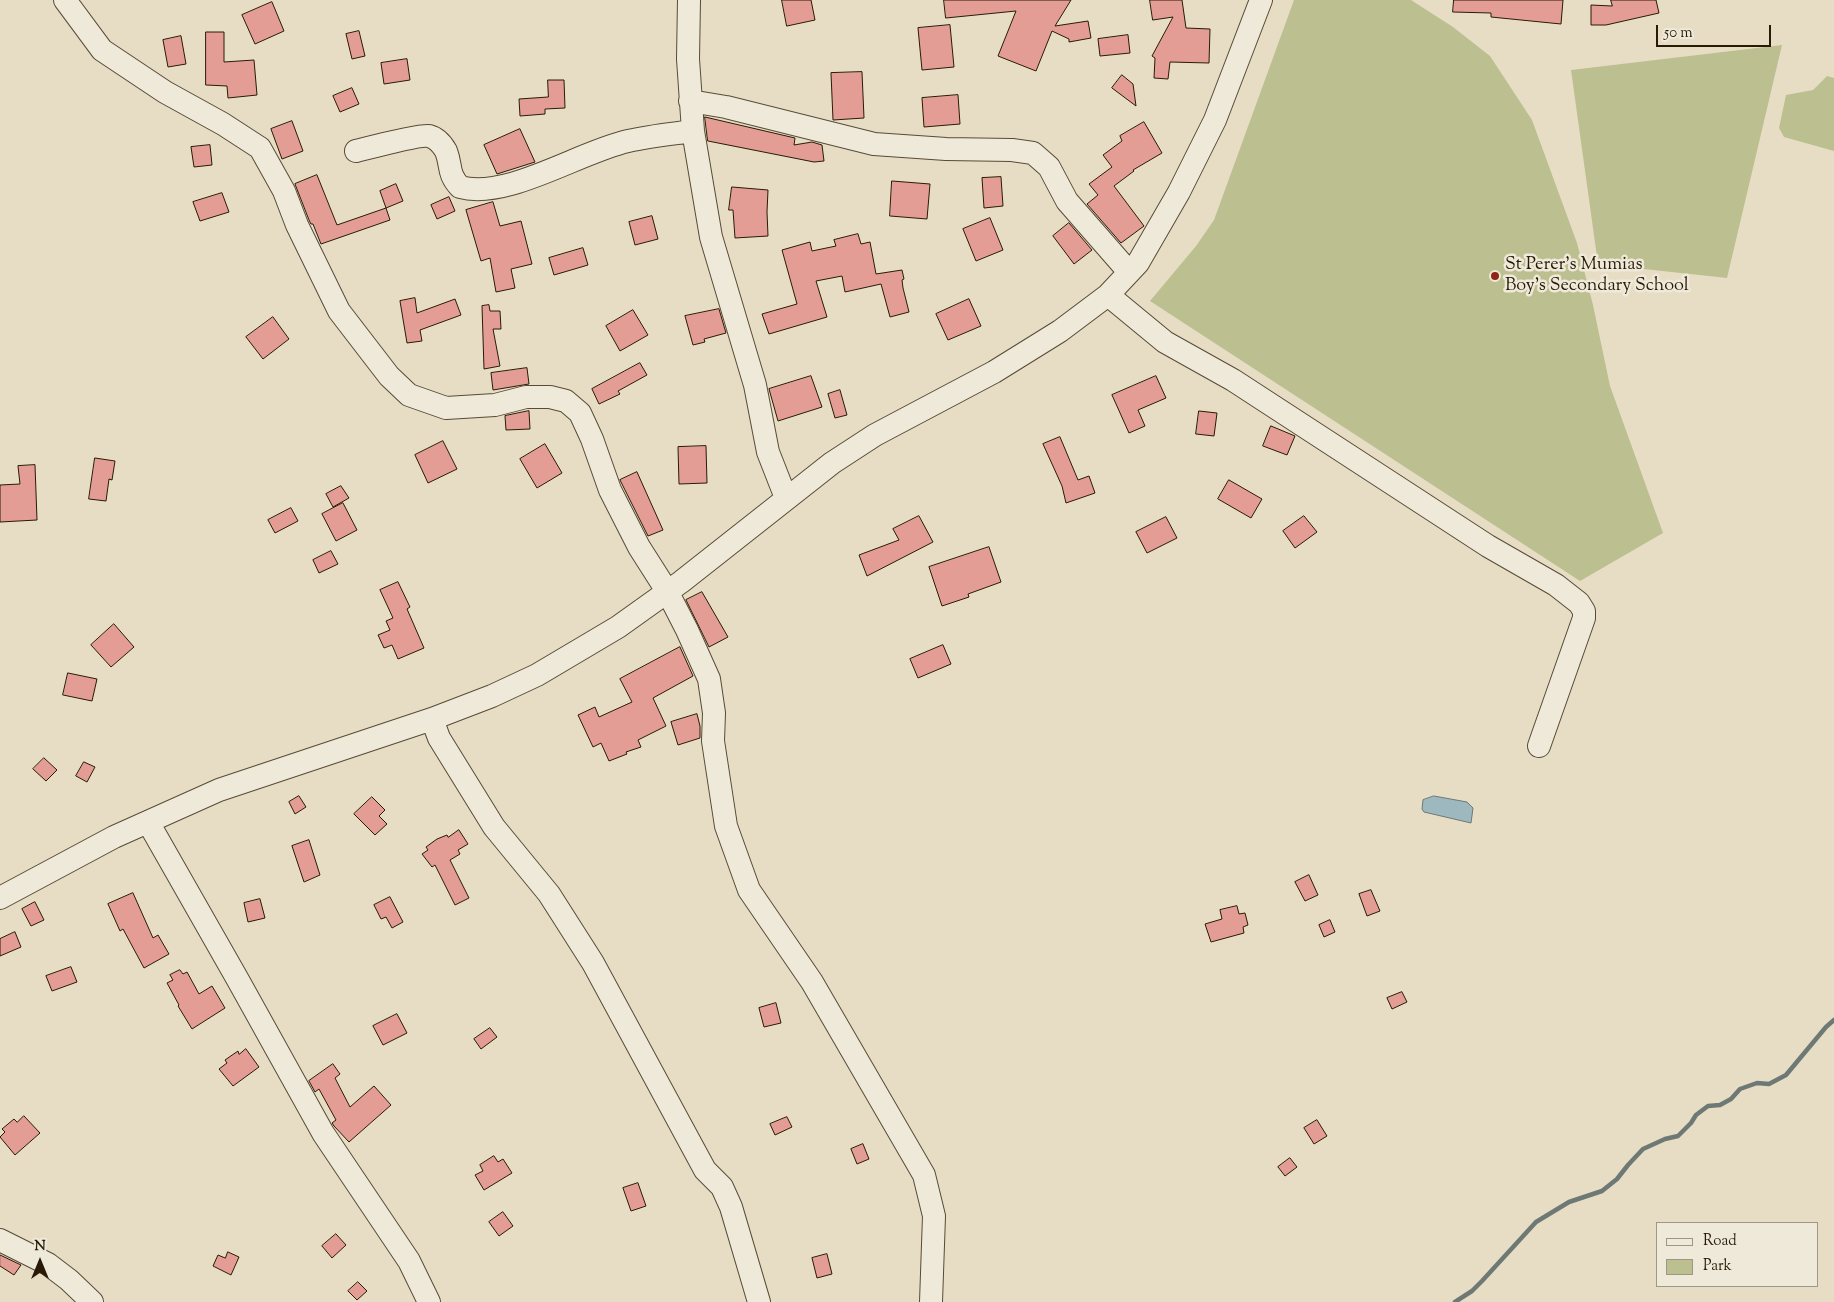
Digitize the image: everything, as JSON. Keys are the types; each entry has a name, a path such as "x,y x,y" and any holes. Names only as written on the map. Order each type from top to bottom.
{"street":[{"path":"65,0 102,50 165,92 223,124 260,148 284,191 297,224 339,311 389,376 409,394 446,408 496,405 526,397 550,397 566,401 580,413 610,490 638,547 667,592 687,630 709,679 714,713 713,741 726,826 749,890 812,982 924,1175 934,1216 931,1302"},
{"path":"689,0 688,59 690,101 693,131 711,237 755,385 768,452 786,498"},
{"path":"0,898 83,852 219,790 432,719 537,676 618,627 681,582 832,463 875,435 994,372 1060,331 1108,295 1138,263 1179,192 1211,128 1261,0"},
{"path":"690,101 726,107 874,144 946,149 1012,150 1033,153 1039,156 1049,167 1073,208 1129,272"},
{"path":"356,151 416,137 429,136 443,145 451,176 460,187 488,190 510,185 588,153 628,141 693,131"},
{"path":"1108,295 1165,342 1232,380 1488,546 1556,585 1579,603 1584,611 1584,618 1539,746"},
{"path":"432,719 439,738 490,820 549,894 579,939 640,1047 705,1170 718,1182 725,1193 739,1231 759,1302"},
{"path":"148,822 318,1125 409,1261 429,1302"},
{"path":"0,1240 48,1264 69,1280 92,1302"}],"green space":[{"path":"1294,0 1411,0 1453,27 1490,56 1532,120 1577,243 1593,305 1610,386 1663,533 1580,581 1150,301 1196,246 1214,220"},
{"path":"1782,45 1727,278 1598,264 1571,70"},
{"path":"1827,76 1834,78 1834,151 1784,137 1779,128 1786,95 1813,90"}],"water":[{"path":"1434,796 1467,802 1473,808 1471,823 1424,812 1422,809 1423,800"}],"building":[{"path":"782,0 811,0 815,20 787,26"},
{"path":"944,0 1071,0 1055,26 1088,21 1091,38 1069,42 1069,39 1052,31 1036,71 998,56 1016,11 946,18"},
{"path":"1150,0 1182,0 1186,28 1210,29 1209,63 1170,62 1168,79 1154,78 1155,58 1152,56 1173,17 1153,20"},
{"path":"1454,0 1563,0 1561,24 1491,17 1491,13 1453,12"},
{"path":"1611,0 1656,0 1659,13 1606,25 1591,25 1591,5 1612,6"},
{"path":"272,2 284,31 255,44 242,15"},
{"path":"950,25 954,67 922,70 918,28"},
{"path":"359,31 365,56 352,59 346,34"},
{"path":"206,32 224,32 224,62 254,60 257,95 228,98 227,86 206,85"},
{"path":"1128,35 1130,53 1100,56 1098,39"},
{"path":"181,36 186,64 168,67 163,40"},
{"path":"407,59 410,80 384,84 381,63"},
{"path":"862,72 864,118 833,120 831,73"},
{"path":"1122,75 1133,84 1136,106 1112,88"},
{"path":"548,80 564,80 565,108 545,109 545,114 520,116 519,99 548,97"},
{"path":"352,88 359,104 340,112 333,96"},
{"path":"958,95 960,124 924,127 922,98"},
{"path":"705,117 795,138 794,145 812,142 822,145 824,161 814,162 708,141"},
{"path":"292,121 303,151 282,159 271,129"},
{"path":"1144,122 1162,153 1133,170 1114,186 1144,226 1121,243 1087,204 1098,195 1089,184 1112,167 1103,155 1122,141 1120,136"},
{"path":"520,129 535,162 497,174 484,145"},
{"path":"210,145 212,165 194,167 191,147"},
{"path":"317,175 337,225 386,208 390,220 321,244 295,184"},
{"path":"1001,177 1003,206 984,208 982,178"},
{"path":"892,181 930,184 927,219 890,216"},
{"path":"396,184 403,201 386,208 380,191"},
{"path":"732,187 768,190 768,236 735,238 733,210 729,210"},
{"path":"222,193 229,212 200,221 193,202"},
{"path":"449,197 455,211 437,219 431,205"},
{"path":"493,202 500,226 521,221 532,264 511,269 515,288 496,292 490,258 481,261 466,210"},
{"path":"652,216 658,239 635,245 629,222"},
{"path":"990,218 1003,250 976,261 963,229"},
{"path":"1069,223 1092,250 1074,264 1053,236"},
{"path":"858,234 861,244 870,242 876,274 902,270 903,288 909,312 890,317 881,284 845,292 842,276 816,281 827,317 769,334 762,314 797,304 782,250 810,242 812,251 836,246 834,240"},
{"path":"583,248 588,265 554,275 549,258"},
{"path":"415,298 417,313 455,299 461,315 420,330 422,341 407,343 400,301"},
{"path":"969,299 981,326 948,340 936,314"},
{"path":"489,305 490,311 500,311 501,329 493,329 500,366 484,369 482,306"},
{"path":"719,309 726,333 704,339 705,342 693,345 685,316"},
{"path":"633,310 648,335 620,351 606,326"},
{"path":"273,317 289,339 263,359 246,337"},
{"path":"640,363 647,375 618,391 620,394 599,404 592,389"},
{"path":"527,368 529,384 493,390 491,373"},
{"path":"811,376 822,407 778,421 769,389"},
{"path":"1156,376 1166,398 1138,410 1145,426 1129,433 1112,395"},
{"path":"840,390 847,415 835,418 828,394"},
{"path":"529,411 530,429 506,430 505,416"},
{"path":"1199,411 1217,413 1214,436 1196,434"},
{"path":"1271,426 1295,436 1287,455 1263,446"},
{"path":"1060,437 1078,480 1089,476 1095,493 1066,503 1062,486 1043,444"},
{"path":"443,441 457,469 428,483 415,455"},
{"path":"545,444 562,473 537,488 520,459"},
{"path":"706,446 707,483 679,484 678,447"},
{"path":"95,458 115,461 112,480 109,479 106,501 89,499"},
{"path":"35,465 37,520 0,522 0,485 20,484 18,466"},
{"path":"637,472 663,530 648,536 620,480"},
{"path":"1229,480 1262,499 1251,518 1218,499"},
{"path":"341,486 349,498 333,507 326,494"},
{"path":"343,503 357,530 336,541 322,514"},
{"path":"291,508 298,521 275,533 268,520"},
{"path":"919,516 933,542 867,576 859,555 899,540 893,529"},
{"path":"1304,516 1317,532 1295,548 1283,531"},
{"path":"1166,517 1177,538 1147,553 1136,532"},
{"path":"989,547 1001,582 968,594 969,597 942,606 929,567"},
{"path":"331,551 338,564 319,573 313,560"},
{"path":"398,582 410,607 407,609 424,648 398,659 392,645 384,648 378,635 390,630 386,621 393,618 380,590"},
{"path":"702,592 728,637 709,647 686,600"},
{"path":"114,624 134,647 111,667 91,645"},
{"path":"943,645 951,664 918,678 910,659"},
{"path":"680,647 693,676 653,698 666,726 638,740 641,747 609,761 601,743 593,747 578,715 595,707 599,717 632,702 620,679"},
{"path":"68,673 97,679 92,701 63,695"},
{"path":"697,714 700,738 678,745 671,722"},
{"path":"44,758 57,770 46,781 33,769"},
{"path":"84,762 95,767 87,782 76,776"},
{"path":"299,796 306,807 295,814 289,802"},
{"path":"372,797 385,810 379,816 387,824 375,835 354,814"},
{"path":"459,830 468,844 458,850 460,854 450,860 469,898 455,905 435,865 432,867 422,854 428,850 426,847 437,839 447,835 448,837"},
{"path":"309,840 320,875 304,882 292,846"},
{"path":"1309,875 1318,895 1305,901 1295,882"},
{"path":"1371,890 1380,911 1367,916 1359,894"},
{"path":"133,893 153,938 158,935 169,954 144,968 123,929 120,931 108,904"},
{"path":"390,897 403,922 392,928 386,917 381,919 374,905"},
{"path":"260,899 265,918 248,922 244,903"},
{"path":"35,902 44,920 31,926 22,909"},
{"path":"1237,906 1239,914 1245,913 1248,925 1243,927 1244,933 1211,942 1205,924 1222,919 1220,910"},
{"path":"1330,920 1335,932 1324,937 1319,925"},
{"path":"15,932 21,947 0,956 0,939"},
{"path":"71,967 77,982 52,991 46,976"},
{"path":"180,970 183,974 187,972 199,994 212,986 225,1008 192,1029 167,983 173,980 170,975"},
{"path":"1402,992 1407,1002 1392,1009 1387,998"},
{"path":"776,1003 781,1023 764,1027 759,1008"},
{"path":"397,1014 407,1033 383,1045 373,1026"},
{"path":"490,1028 497,1037 481,1049 474,1039"},
{"path":"246,1049 259,1067 233,1086 219,1069 227,1063 225,1060 238,1051 239,1054"},
{"path":"333,1064 340,1074 335,1078 350,1107 374,1086 391,1105 349,1142 332,1123 336,1120 319,1089 315,1092 309,1081"},
{"path":"24,1116 40,1133 15,1155 0,1137 5,1132 2,1129 14,1119 17,1122"},
{"path":"787,1117 792,1127 775,1135 770,1124"},
{"path":"1317,1120 1327,1136 1314,1144 1304,1128"},
{"path":"863,1144 869,1159 857,1164 851,1149"},
{"path":"494,1156 498,1162 503,1159 512,1173 484,1190 475,1175 483,1171 480,1165"},
{"path":"1290,1158 1297,1167 1285,1176 1278,1167"},
{"path":"638,1183 646,1206 631,1211 623,1188"},
{"path":"503,1212 513,1226 499,1236 489,1222"},
{"path":"336,1234 346,1245 332,1258 322,1246"},
{"path":"228,1252 239,1257 231,1275 213,1266 218,1255 225,1258"},
{"path":"827,1254 832,1274 817,1278 812,1258"},
{"path":"0,1255 21,1265 14,1275 0,1266"},
{"path":"358,1282 367,1291 357,1300 348,1291"}],"waterway":[{"path":"1455,1302 1472,1291 1536,1222 1569,1202 1602,1191 1617,1179 1643,1149 1665,1139 1678,1136 1696,1115 1708,1106 1720,1105 1731,1099 1740,1089 1757,1083 1769,1084 1786,1075 1834,1020"}],"place":[{"name":"St Perer's Mumias Boy's Secondary School","path":"1495,276"}]}
